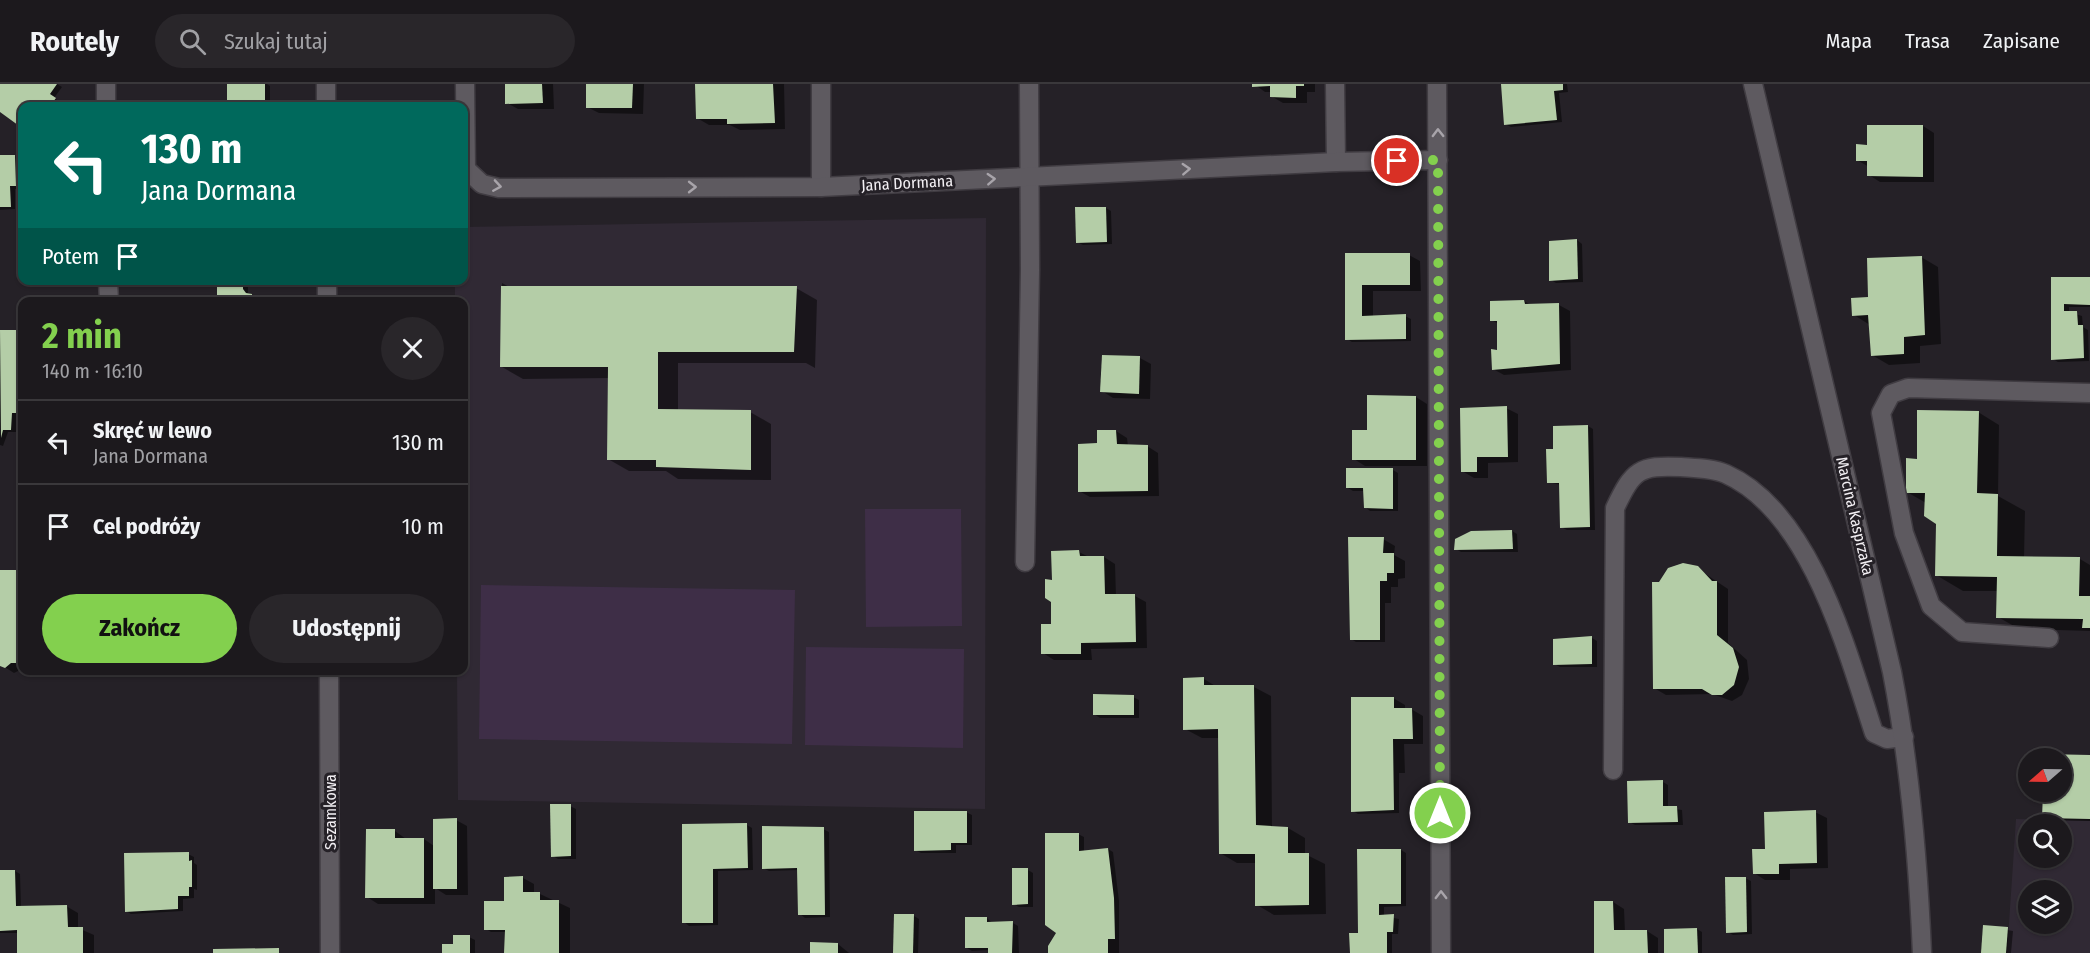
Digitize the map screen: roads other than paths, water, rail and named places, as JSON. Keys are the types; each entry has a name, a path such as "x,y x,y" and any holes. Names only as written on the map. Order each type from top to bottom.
{"street":[{"path":"106,84 106,102"},
{"path":"326,84 326,102"},
{"name":"Jana Dormana","path":"465,84 465,102"},
{"path":"821,84 821,187"},
{"path":"1025,562 1029,84"},
{"path":"1335,84 1336,162"},
{"path":"1437,84 1441,953"},
{"name":"Marcina Kasprzaka","path":"1753,84 1892,672 1904,737 1918,867 1922,953"},
{"name":"Jana Dormana","path":"468,170 482,184 499,188 821,187 1336,162 1438,160"},
{"path":"2049,638 1962,632 1931,606 1904,533 1881,413 1892,394 1908,388 2090,393"},
{"path":"1613,770 1615,508 1624,487 1635,474 1652,466 1698,468 1724,473 1773,506 1791,532 1819,582 1874,733 1887,739 1904,737"},
{"name":"Sezamkowa","path":"329,675 330,953"}]}
